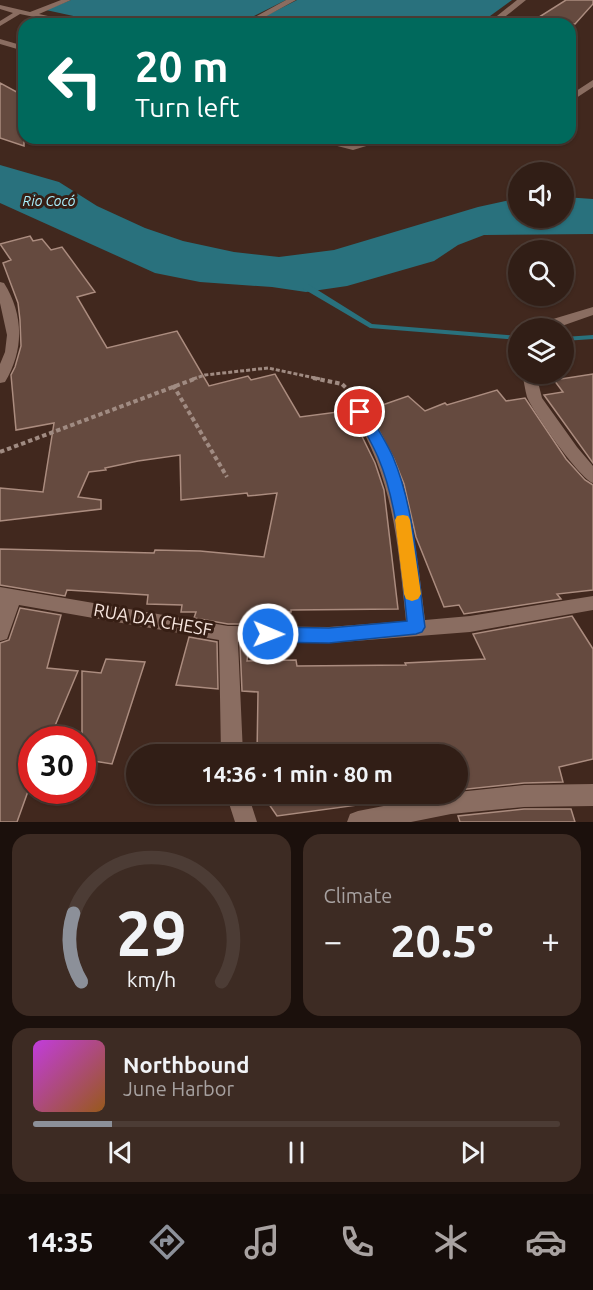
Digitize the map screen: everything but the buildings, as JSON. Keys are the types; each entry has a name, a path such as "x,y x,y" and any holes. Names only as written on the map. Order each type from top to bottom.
{"street":[{"path":"32,14 67,0"},
{"path":"258,18 292,0"},
{"path":"499,18 522,0"},
{"path":"0,7 51,18"},
{"path":"0,24 19,12"},
{"path":"0,41 18,47"},
{"path":"576,95 593,83"},
{"path":"339,144 353,147 365,144"},
{"path":"0,286 10,314 13,336 12,354 2,371"},
{"path":"572,318 593,311"},
{"path":"532,384 535,398 571,451 593,477"},
{"path":"360,412 385,456 395,486 404,525 416,627"},
{"path":"0,633 7,595"},
{"name":"RUA DA CHESF","path":"7,595 228,634 329,635 470,624 593,603"},
{"path":"228,634 232,744"},
{"path":"358,822 451,803 524,796 593,795"},
{"path":"240,804 246,822"}],"path":[{"path":"0,452 173,385 205,375 267,368 342,384 351,392 360,412"},
{"path":"173,385 227,477"}],"water":[{"path":"71,0 286,0 250,18 83,18 46,10"},
{"path":"297,0 512,0 487,18 262,18"},
{"name":"Rio Cocó","path":"0,165 59,182 97,206 145,228 183,241 234,252 279,257 334,250 478,207 508,200 508,228 574,228 574,198 593,199 593,234 484,235 458,245 434,261 347,286 306,292 200,282 155,273 0,203"}],"waterway":[{"path":"305,286 370,326 508,337"},
{"path":"574,338 593,337"}],"slow traffic":[{"path":"403,520 412,594"}],"route":[{"path":"268,634 329,635 416,627 404,525 395,486 385,456 360,412"}]}
